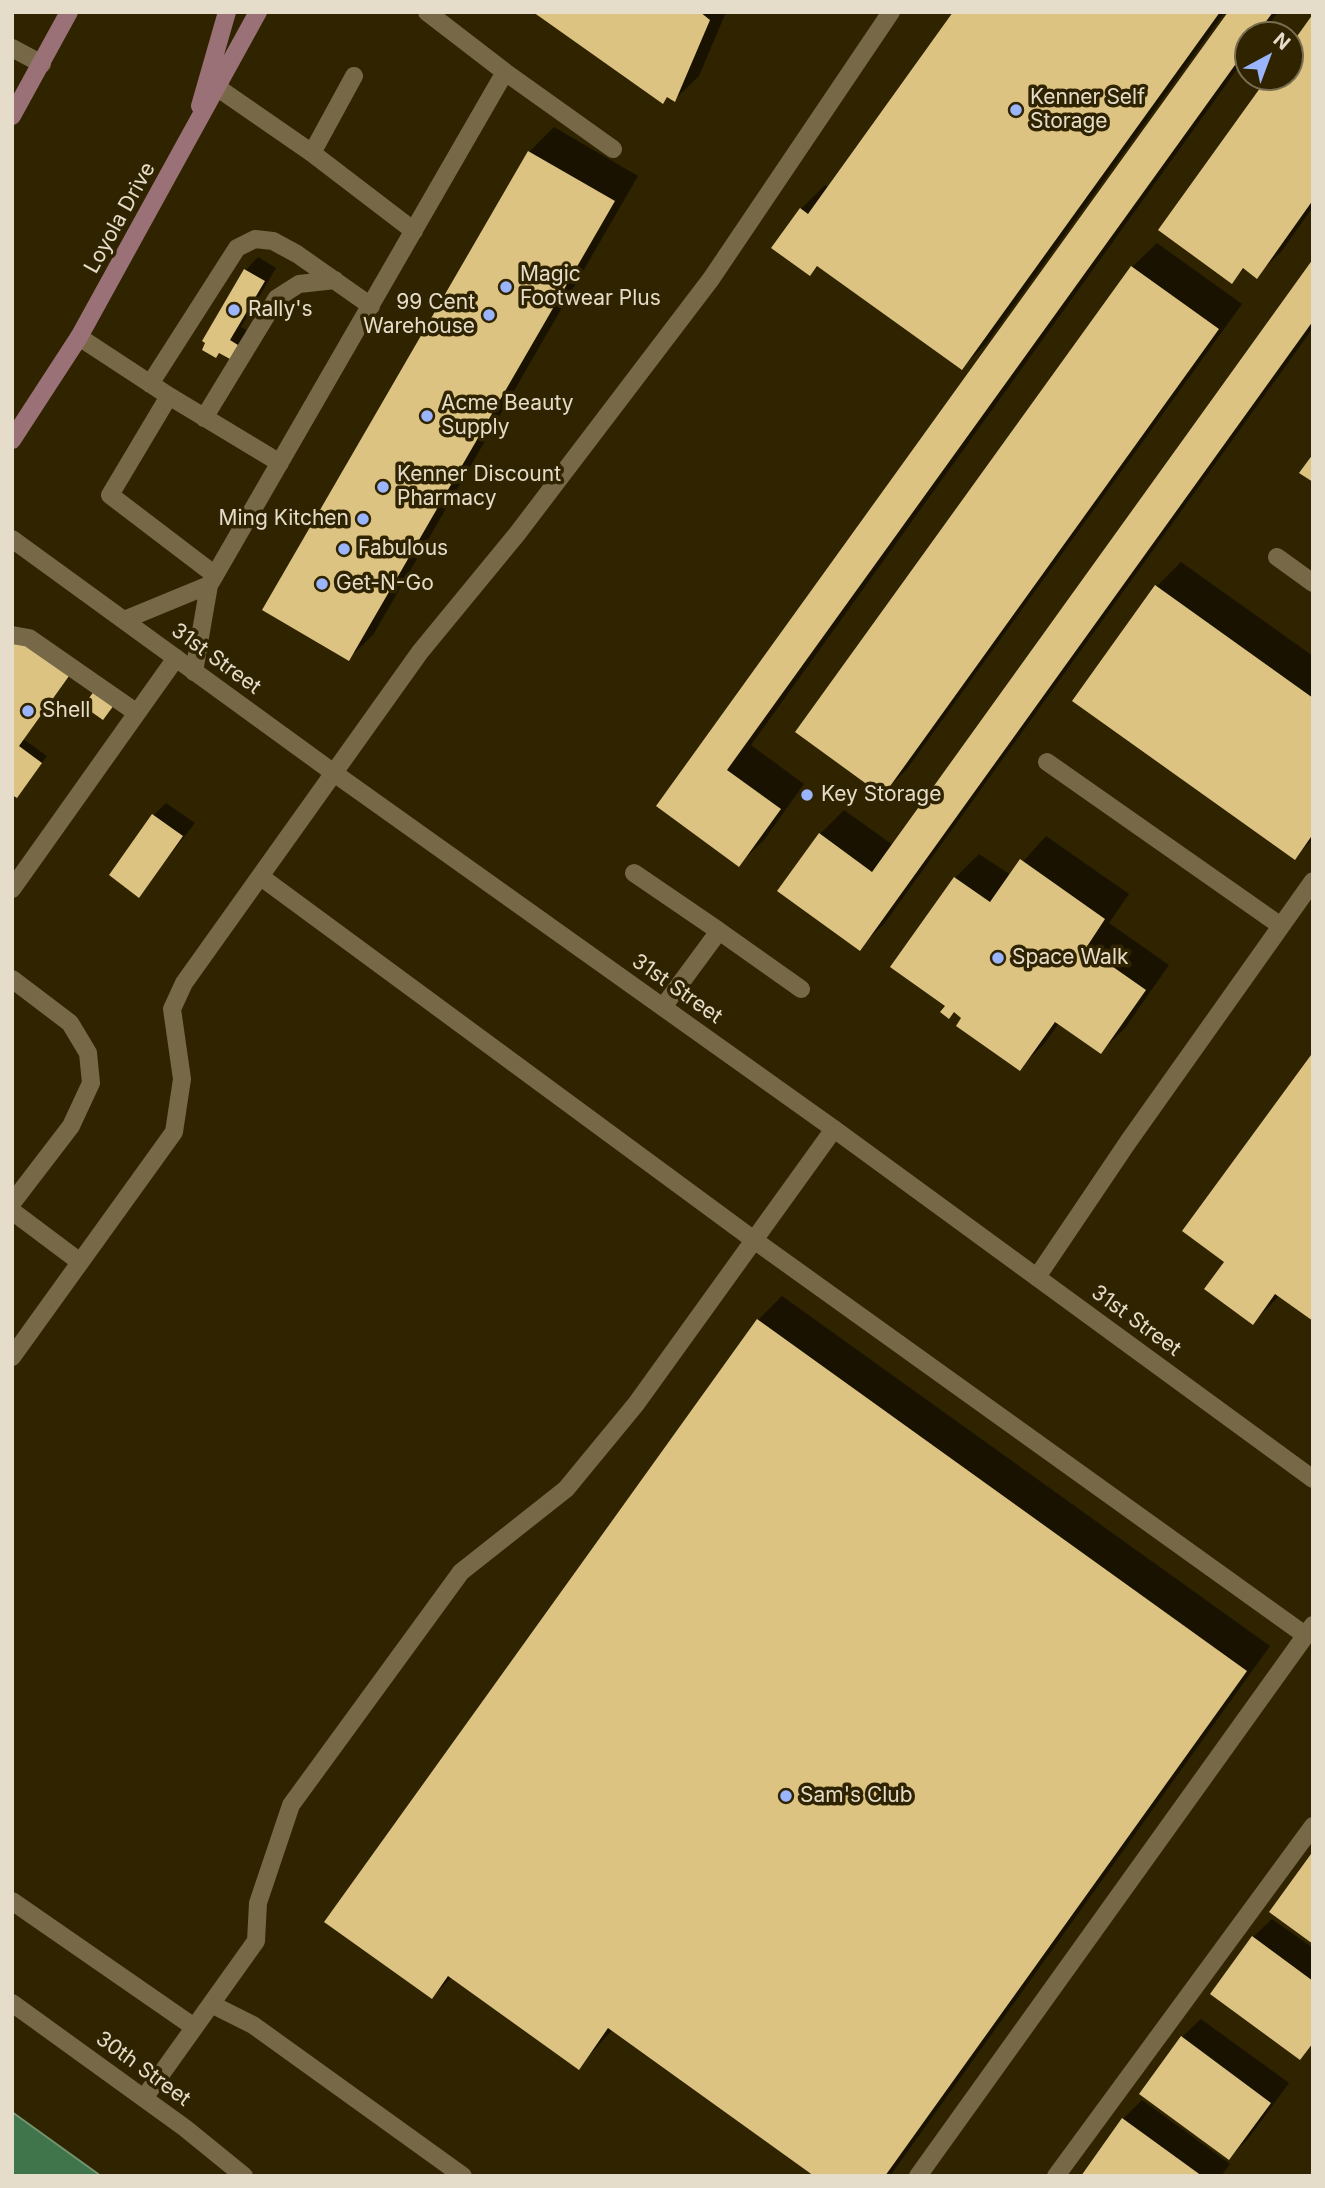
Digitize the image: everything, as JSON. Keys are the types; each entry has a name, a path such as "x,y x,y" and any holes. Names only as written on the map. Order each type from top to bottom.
{"main road":[{"path":"12,116 69,12"},
{"path":"190,140 227,12"},
{"name":"Loyola Drive","path":"12,440 79,337 190,140 258,12"}],"street":[{"path":"428,12 505,72 613,149"},
{"path":"12,1357 174,1132 182,1079 172,1009 184,983 420,652 517,534 711,279 891,12"},
{"path":"12,48 42,64"},
{"path":"194,672 212,580 505,72"},
{"path":"312,153 354,76"},
{"path":"218,88 312,153 414,232"},
{"path":"150,384 237,248 254,239 273,241 371,306"},
{"path":"204,418 276,298 299,284 334,280"},
{"path":"79,337 204,418 281,463"},
{"path":"169,396 110,495 212,580"},
{"name":"31st Street","path":"12,538 334,774 834,1129 1313,1479"},
{"path":"1277,557 1313,583"},
{"path":"124,620 212,580"},
{"path":"12,635 29,638 137,713"},
{"path":"12,889 176,658"},
{"path":"1047,762 1281,926"},
{"path":"634,873 801,989"},
{"path":"261,877 754,1240 1309,1630 918,2176"},
{"path":"1037,1277 1128,1142 1313,881"},
{"path":"663,1007 719,931"},
{"path":"12,979 70,1023 88,1053 91,1083 71,1126 12,1203"},
{"path":"144,2098 256,1941 258,1903 290,1805 461,1572 566,1489 636,1404 834,1129"},
{"path":"12,1211 80,1262"},
{"path":"1056,2176 1313,1826"},
{"path":"12,1901 194,2027"},
{"name":"30th Street","path":"12,2003 144,2098 244,2176"},
{"path":"211,2004 253,2025 463,2176"}],"shaded area":[{"path":"12,2112 101,2176 12,2176"}],"building":[{"path":"533,12 700,12 710,20 675,102 667,97 663,104"},
{"name":"Kenner Self Storage","path":"953,12 1220,12 962,370 817,266 810,276 771,248 800,208 808,214"},
{"path":"1228,12 1273,12 1266,21 1234,21 1234,66 727,770 781,809 739,867 656,806"},
{"path":"1313,14 1313,200 1257,279 1243,268 1232,284 1158,230 1258,91 1304,91 1304,27"},
{"path":"528,151 615,201 349,661 262,610"},
{"path":"1313,259 1313,321 860,951 777,891 819,833 872,872"},
{"path":"1131,266 1219,329 883,796 795,732"},
{"name":"Rally's","path":"244,269 265,281 230,340 238,345 230,359 219,353 216,358 202,350 205,343 202,341"},
{"path":"1313,454 1313,482 1299,473"},
{"path":"1155,585 1313,698 1313,834 1295,860 1072,701"},
{"name":"Shell","path":"12,636 69,676 19,746 42,763 17,798 12,795"},
{"path":"98,686 117,701 103,720 83,706"},
{"path":"152,814 183,836 139,898 109,875"},
{"name":"Space Walk","path":"1020,859 1105,919 1086,948 1146,990 1101,1054 1055,1022 1020,1071 956,1026 961,1018 954,1012 949,1019 940,1012 945,1006 890,967 954,877 990,902"},
{"path":"1311,1055 1313,1321 1275,1294 1253,1325 1204,1289 1224,1262 1182,1231"},
{"name":"Sam's Club","path":"757,1319 1247,1671 885,2176 814,2176 608,2028 579,2070 448,1976 432,1999 324,1922"},
{"path":"1311,1854 1313,1856 1313,1944 1269,1912"},
{"path":"1252,1936 1313,1981 1313,2043 1300,2060 1210,1994"},
{"path":"1181,2036 1271,2103 1229,2160 1139,2094"},
{"path":"1122,2118 1202,2176 1081,2176"}],"place":[{"name":"Kenner Self Storage","path":"1016,110"},
{"name":"Magic Footwear Plus","path":"506,287"},
{"name":"Rally's","path":"234,310"},
{"name":"99 Cent Warehouse","path":"489,315"},
{"name":"Acme Beauty Supply","path":"427,416"},
{"name":"Kenner Discount Pharmacy","path":"383,487"},
{"name":"Ming Kitchen","path":"363,519"},
{"name":"Fabulous","path":"344,549"},
{"name":"Get-N-Go","path":"322,584"},
{"name":"Shell","path":"28,711"},
{"name":"Key Storage","path":"807,795"},
{"name":"Space Walk","path":"998,958"},
{"name":"Sam's Club","path":"786,1796"}]}
